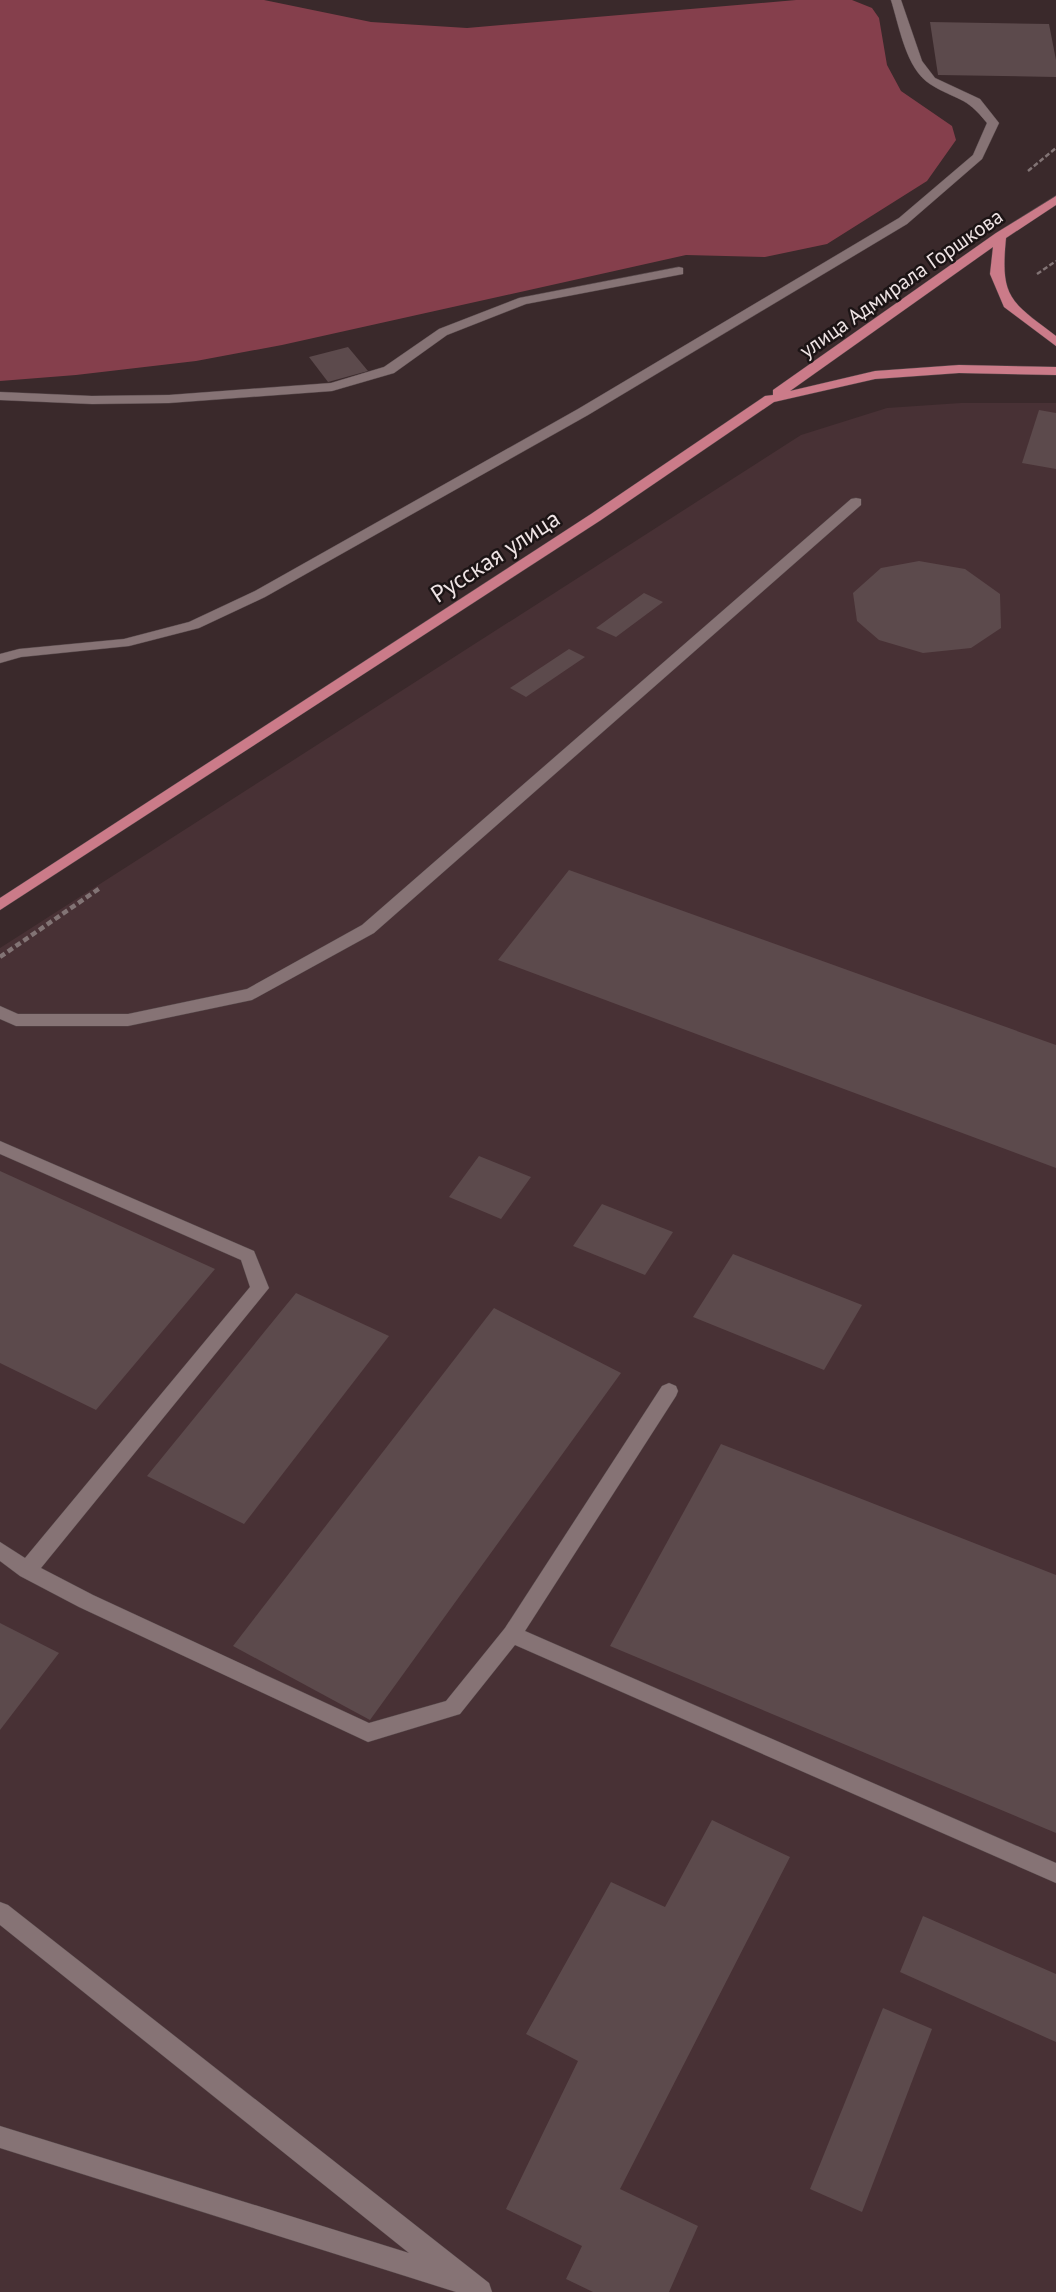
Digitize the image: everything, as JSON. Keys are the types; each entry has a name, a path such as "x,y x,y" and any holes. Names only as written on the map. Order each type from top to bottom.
{"main road":[{"name":"улица Адмирала Горшкова","path":"769,399 1000,236 1056,200"},
{"path":"1000,236 996,274 1010,307 1056,342"},
{"name":"Русская улица","path":"0,905 596,517 769,399 875,375 958,369 1056,371"}],"lane":[{"path":"0,659 19,653 124,643 194,625 260,594 583,412 902,221 978,157 993,123 976,101 931,80 917,61 896,0"},
{"path":"0,396 92,401 331,387 389,370 443,332 523,301 679,271"},
{"path":"0,1012 16,1020 128,1020 252,994 368,929 856,502"},
{"path":"0,1147 248,1256 260,1288 27,1570"},
{"path":"0,1550 27,1570 86,1601 368,1733 453,1708 512,1634 669,1391"},
{"path":"512,1634 1056,1873"},
{"path":"0,1912 473,2288"},
{"path":"0,2137 473,2288"}],"path":[{"path":"0,957 106,884"}],"shaded area":[{"path":"0,0 264,0 371,22 467,28 796,0 852,0 872,8 879,18 887,65 901,91 952,126 956,140 927,181 827,244 765,257 686,255 282,345 196,361 0,381"},
{"path":"961,403 1056,403 1056,2292 0,2292 0,948 801,435 887,408"}],"building":[{"path":"930,22 1049,24 1056,60 1056,77 938,75"},
{"path":"348,347 368,371 328,382 309,357"},
{"path":"1039,410 1056,413 1056,469 1022,463"},
{"path":"919,561 965,569 1000,594 1001,628 971,648 923,653 879,640 857,621 853,593 881,568"},
{"path":"644,593 663,602 616,637 596,628"},
{"path":"569,649 585,657 526,697 510,688"},
{"path":"569,870 1056,1045 1056,1168 498,960"},
{"path":"479,1156 531,1177 501,1219 449,1197"},
{"path":"0,1171 215,1269 96,1410 0,1363"},
{"path":"602,1204 673,1232 645,1275 573,1246"},
{"path":"733,1254 862,1305 824,1370 693,1317"},
{"path":"296,1293 389,1336 244,1524 147,1476"},
{"path":"494,1308 621,1373 370,1720 233,1646"},
{"path":"721,1444 1056,1575 1056,1833 610,1646"},
{"path":"0,1623 59,1653 0,1730"},
{"path":"712,1820 790,1857 620,2189 698,2226 669,2292 593,2292 566,2279 582,2246 506,2209 578,2061 526,2034 611,1882 665,1907"},
{"path":"923,1916 1056,1974 1056,2042 900,1972"},
{"path":"883,2008 932,2029 862,2212 810,2189"}]}
